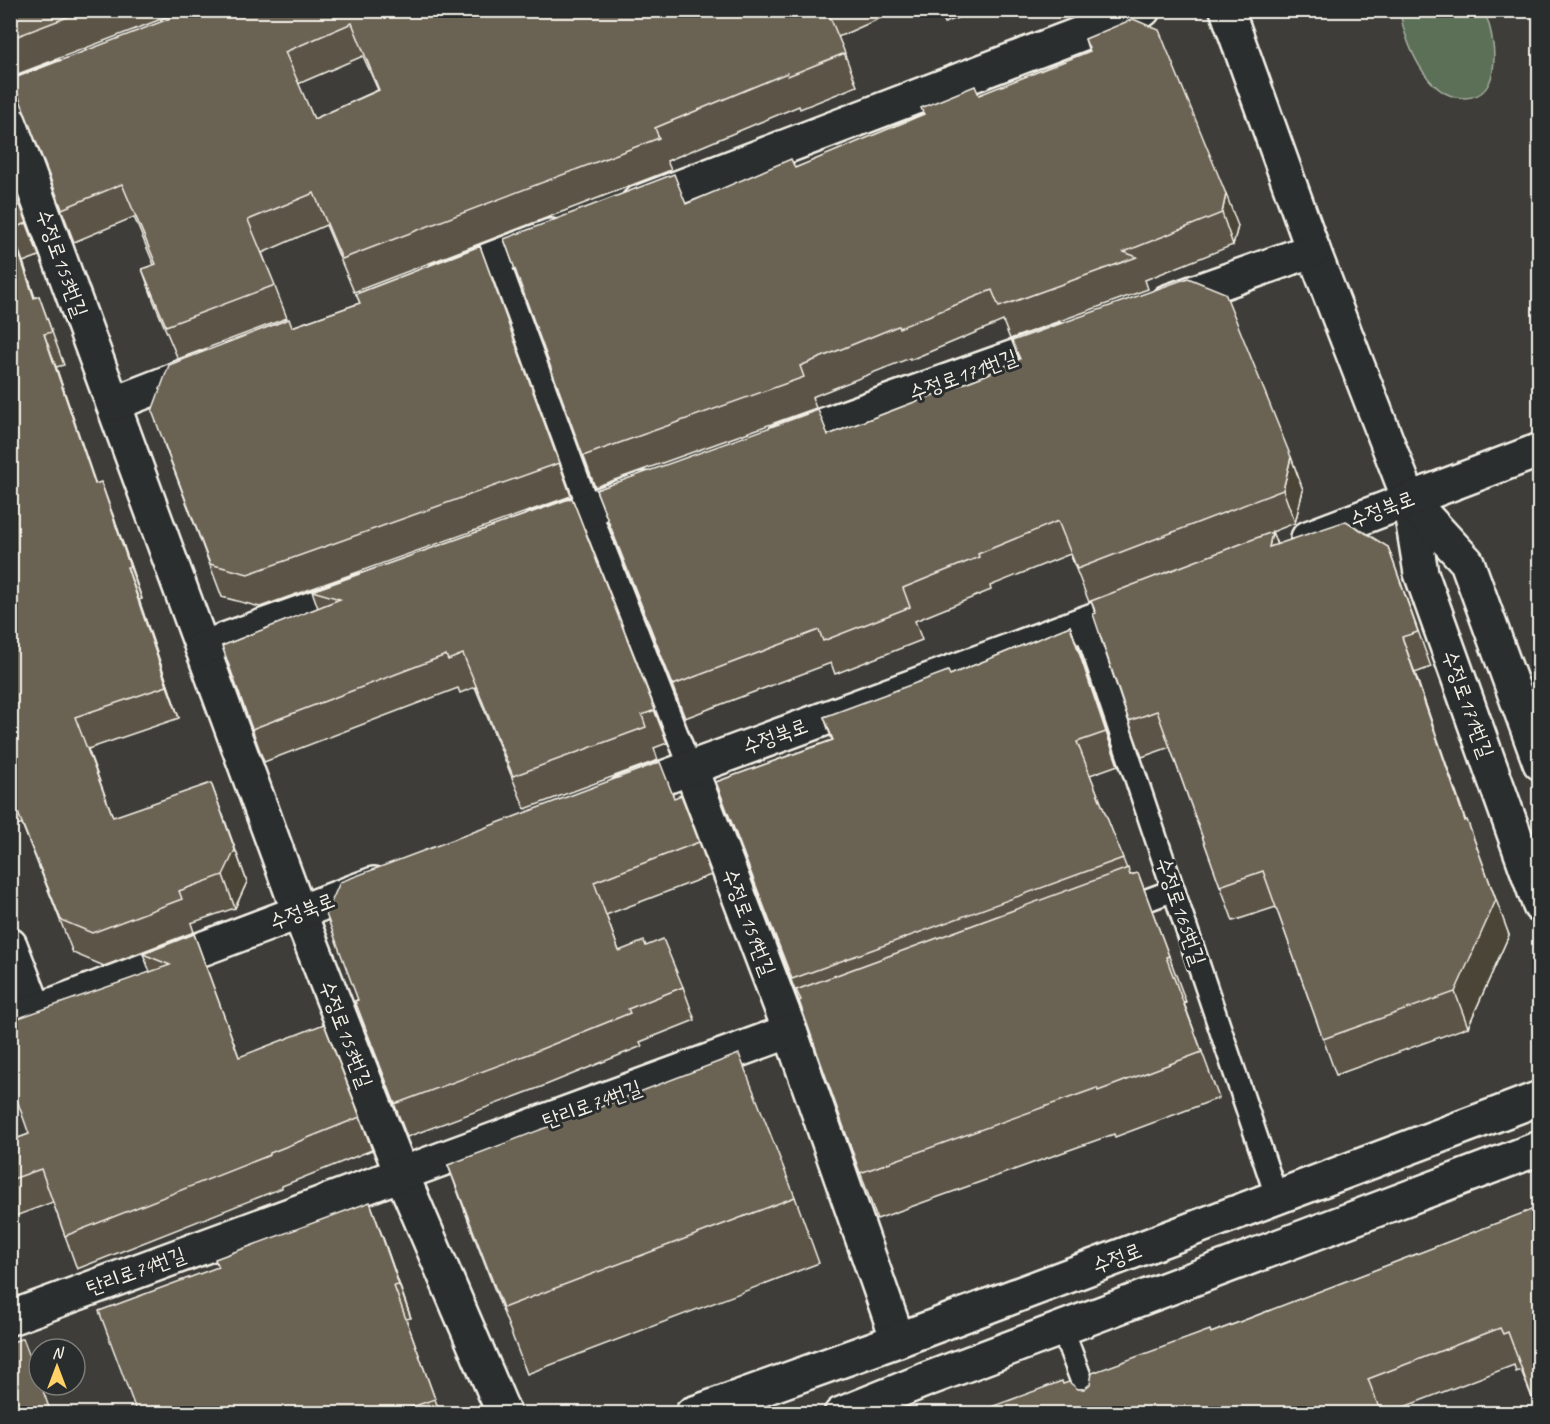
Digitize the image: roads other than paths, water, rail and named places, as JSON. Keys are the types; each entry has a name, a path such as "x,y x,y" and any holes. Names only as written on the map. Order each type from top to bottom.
{"street":[{"path":"609,214 1143,10"},
{"name":"수정로171번길","path":"1227,10 1313,250 1409,499 1421,573 1539,906"},
{"path":"10,97 87,68"},
{"name":"수정로153번길","path":"10,123 299,912 401,1173 504,1413"},
{"path":"410,290 575,227"},
{"path":"1144,310 1313,250"},
{"name":"수정로171번길","path":"749,451 1088,331"},
{"path":"113,404 234,358"},
{"name":"수정북로","path":"1279,549 1539,450"},
{"path":"512,537 675,478"},
{"name":"수정로171번길","path":"1409,499 1467,562 1539,763"},
{"path":"202,648 390,580"},
{"name":"수정북로","path":"601,800 1160,595"},
{"name":"수정로159번길","path":"690,767 801,1027 898,1340"},
{"name":"수정북로","path":"23,1017 399,874"},
{"path":"10,945 23,1017"},
{"name":"탄리로74번길","path":"10,1318 801,1027"},
{"name":"수정로","path":"692,1413 898,1340 1539,1098"},
{"path":"841,1413 1539,1148"}],"lane":[{"name":"수정로159번길","path":"497,256 589,509 690,767"},
{"name":"수정로165번길","path":"1084,624 1277,1198"},
{"path":"1108,915 1174,890"},
{"path":"1062,1328 1094,1413"}]}
